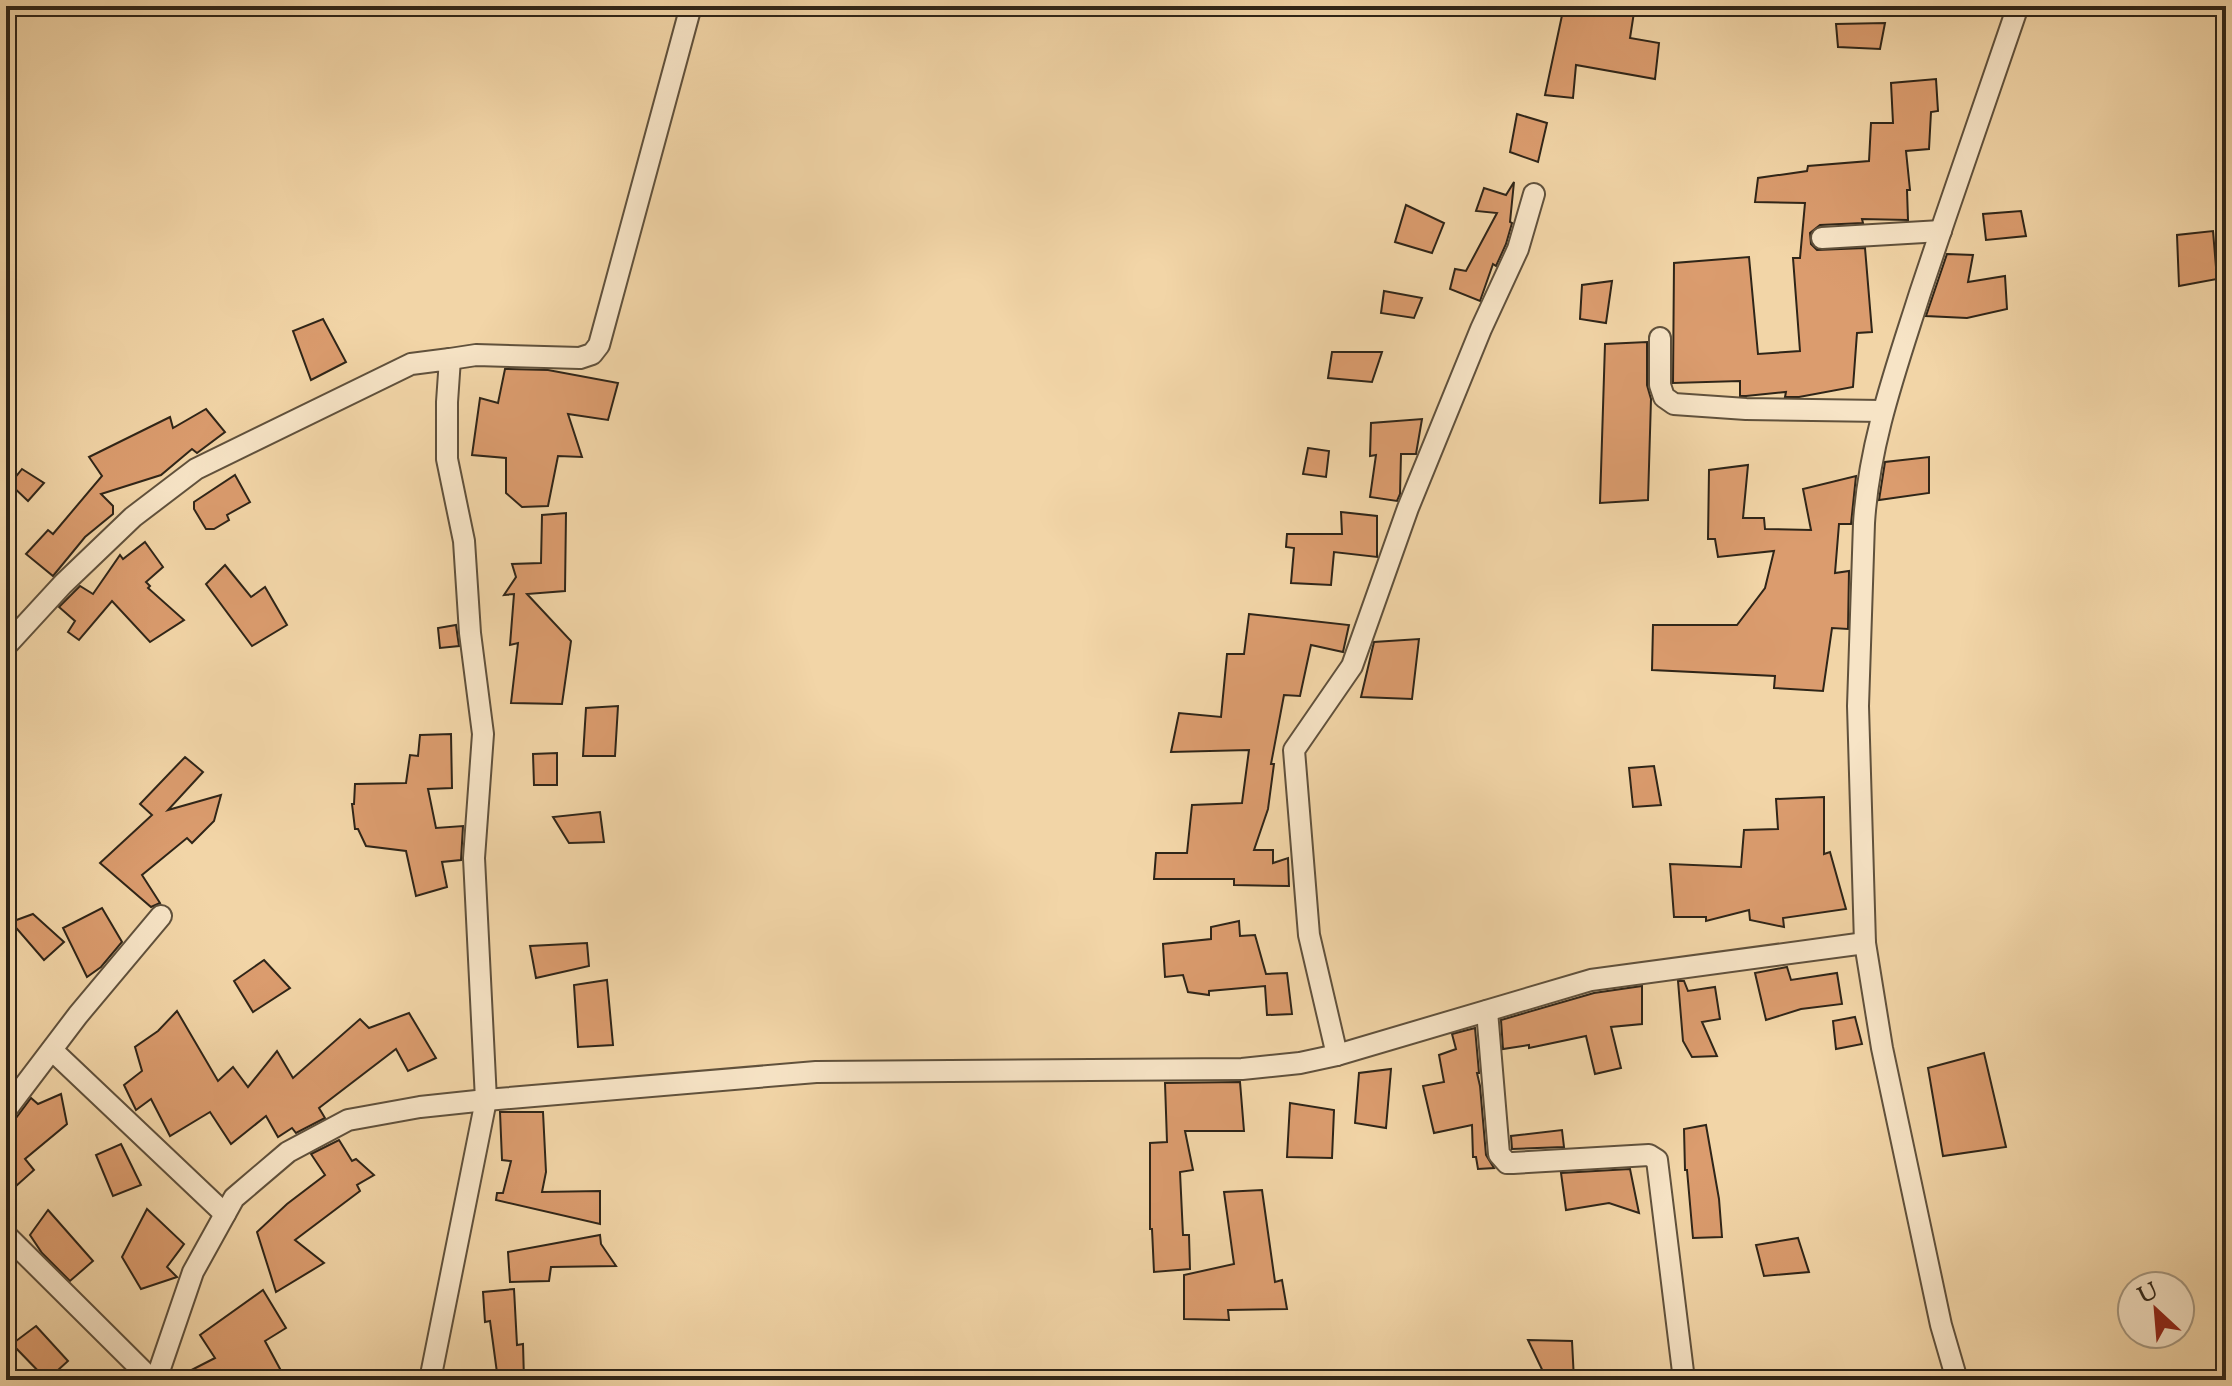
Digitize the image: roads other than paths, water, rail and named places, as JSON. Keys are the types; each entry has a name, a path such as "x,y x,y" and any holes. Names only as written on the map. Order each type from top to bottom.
{"street":[{"path":"6,646 63,584 133,517 196,469 411,364 476,355 580,358 592,354 599,345 691,6"},
{"path":"1957,1380 1941,1325 1885,1063 1865,943 1859,722 1866,497 1882,411 2018,6"},
{"path":"1337,1055 1309,935 1294,750 1352,666 1408,508 1481,329 1518,249 1534,194"},
{"path":"1822,238 1941,231"},
{"path":"1660,338 1660,385 1664,397 1674,404 1746,409 1882,411"},
{"path":"430,1380 486,1100 474,858 483,734 468,616 464,541 447,459 450,359"},
{"path":"6,1110 161,916"},
{"path":"6,1235 154,1380 193,1272 234,1198 288,1152 348,1120 420,1107 486,1100 816,1072 1242,1069 1300,1063 1610,976 1865,943"},
{"path":"1487,1011 1499,1154 1502,1159 1513,1163 1649,1155 1657,1160 1684,1380"},
{"path":"52,1050 225,1214"}]}
